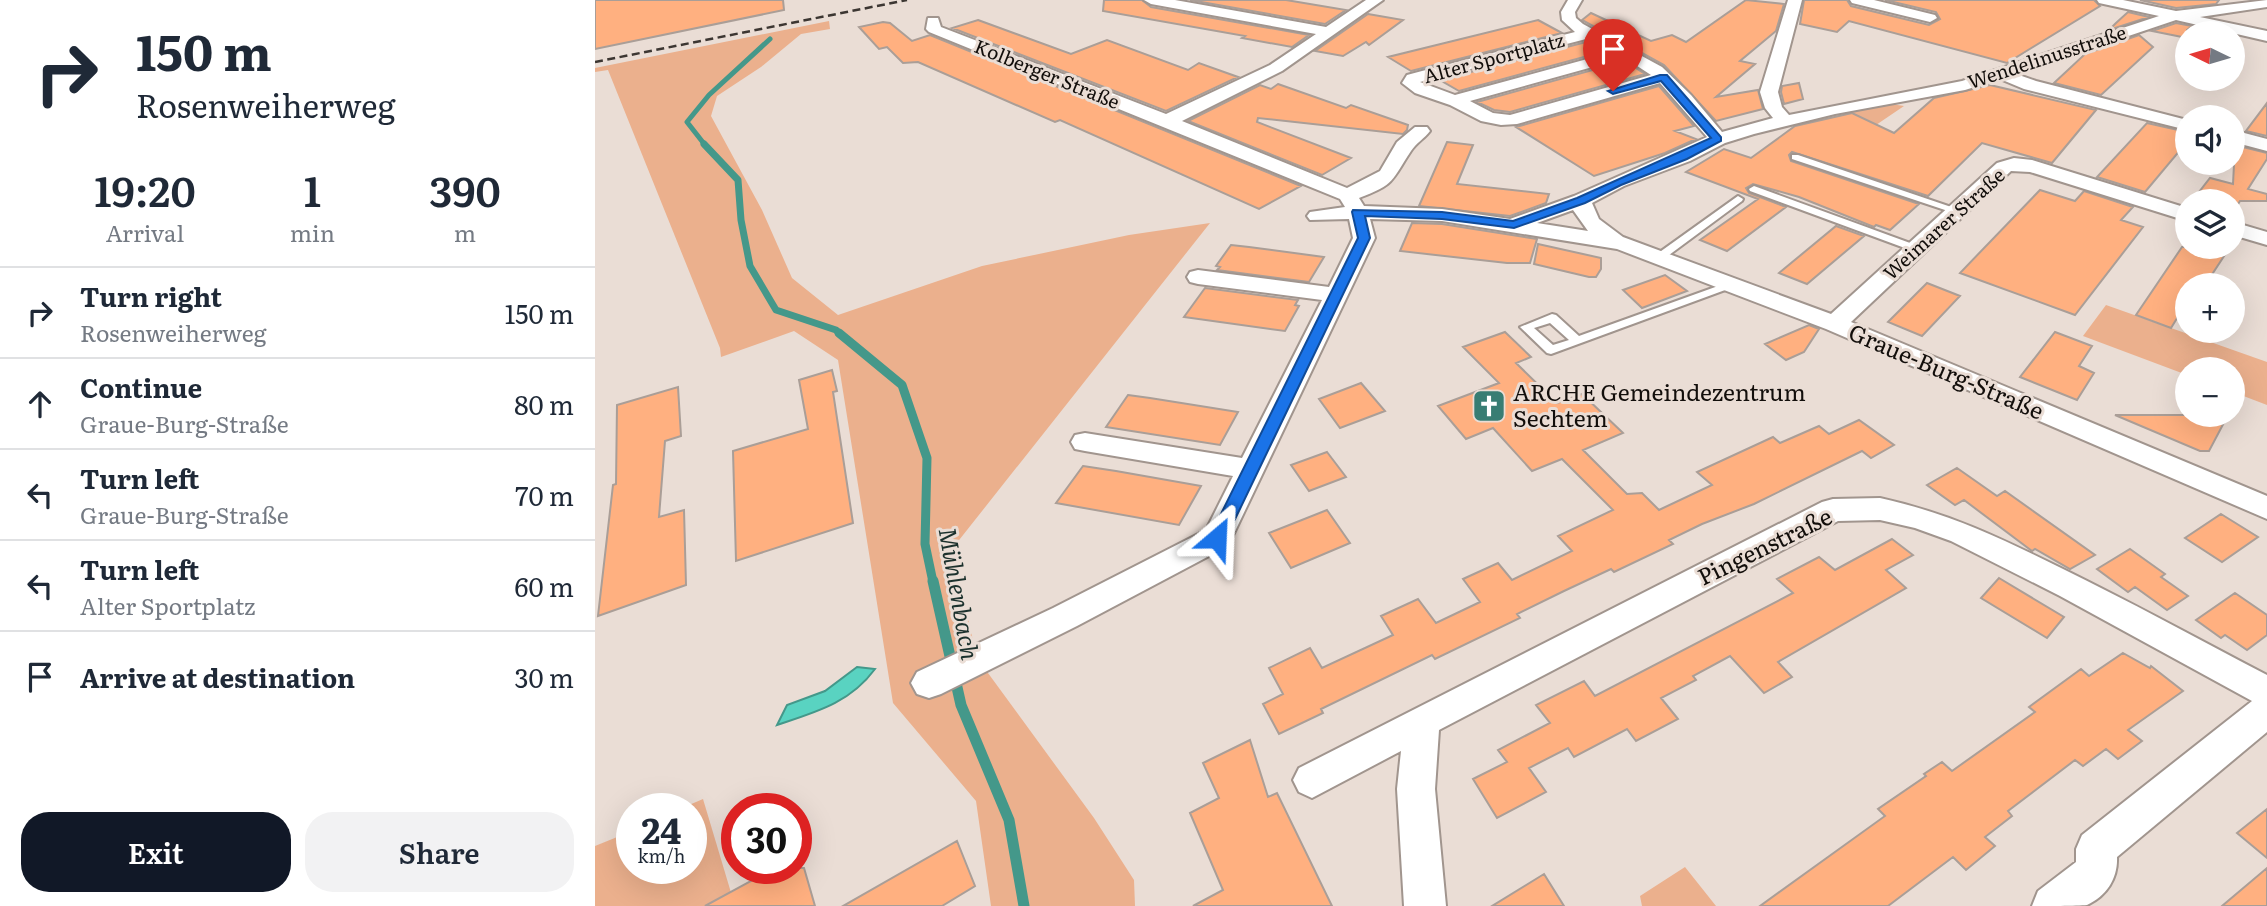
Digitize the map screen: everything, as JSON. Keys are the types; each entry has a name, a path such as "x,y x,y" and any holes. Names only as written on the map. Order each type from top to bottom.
{"street":[{"path":"1151,0 1329,32"},
{"path":"1167,121 1276,68 1376,0"},
{"path":"1575,0 1569,12 1569,20 1587,34 1627,53 1663,77 1718,139"},
{"path":"1514,225 1683,157 1718,139 1784,120 1774,108 1769,93 1795,0"},
{"path":"1857,0 1930,18"},
{"path":"2104,0 2267,36"},
{"name":"Wendelinusstraße","path":"1784,120 1965,85 2175,16 2267,3"},
{"name":"Kolberger Straße","path":"933,21 934,29 1167,121 1352,204"},
{"name":"Alter Sportplatz","path":"1587,34 1428,74 1413,79 1410,83 1428,94 1455,100 1487,120 1511,120 1663,77"},
{"name":"Alter Sportplatz","path":"1455,100 1627,53"},
{"path":"2003,74 2030,85 2175,122"},
{"path":"1317,216 1352,204 1369,187 1388,175 1404,146 1421,131"},
{"path":"2245,139 2267,145"},
{"name":"Weimarer Straße","path":"1835,324 2004,167 2014,164 2032,166 2175,211"},
{"name":"Graue-Burg-Straße","path":"1581,200 1583,216 1596,229 1622,243"},
{"path":"929,683 1065,617 1217,538 1364,238 1352,204"},
{"name":"Graue-Burg-Straße","path":"1352,204 1563,232 1622,243 1835,324 2267,508"},
{"path":"2245,233 2267,239"},
{"path":"1198,277 1337,295"},
{"path":"1085,442 1250,469"},
{"name":"Pingenstraße","path":"1312,780 1833,510 1880,509 1920,518 1962,533 2071,587 2267,692"},
{"path":"2053,906 2097,871 2096,849 2267,710"},
{"path":"1422,721 1416,789 1425,906"}],"lane":[{"path":"1795,157 1958,211"},
{"path":"1754,190 1917,249"},
{"path":"1661,256 1738,199"},
{"path":"1577,341 1732,284"}],"shaded area":[{"path":"829,21 830,29 801,34 761,67 717,96 711,116 762,210 792,278 838,315 982,266 1129,235 1210,223 952,549 977,658 1094,818 1134,880 1135,906 991,906 976,801 893,703 838,360 794,331 721,357 720,348 608,70 595,72 595,68"},
{"path":"1891,104 1904,106 1876,125 1848,113"},
{"path":"2106,305 2175,329 2175,343 2213,343 2267,362 2267,405 2245,397 2245,357 2175,357 2175,370 2083,336"},
{"path":"707,812 721,859 721,884 728,884 735,906 595,906 595,846 616,837 616,884 707,884"},
{"path":"1685,867 1716,906 1642,906 1640,896"}],"water":[{"path":"857,667 875,669 855,690 831,705 777,725 787,705 825,691"}],"building":[{"path":"595,0 783,0 784,10 595,49"},
{"path":"1104,0 1142,0 1151,7 1309,35 1292,47 1103,11"},
{"path":"1190,0 1286,0 1346,10 1325,24"},
{"path":"1746,0 1784,4 1776,31 1740,61 1755,64 1716,97 1758,90 1763,109 1716,121 1664,65 1582,20 1591,13 1651,41 1672,35 1686,42"},
{"path":"1804,0 1847,0 1851,6 1929,25 1940,19 1936,12 1885,0 2094,0 2100,6 2007,63 1849,21 1837,32 1800,24"},
{"path":"2140,0 2219,0 2216,4 2176,8"},
{"path":"2128,12 2149,17 2109,30 2116,23"},
{"path":"1368,14 1403,20 1369,45 1366,42 1343,56 1315,51"},
{"path":"978,20 1071,54 1107,40 1188,70 1199,63 1238,77 1166,111 952,28"},
{"path":"1538,20 1562,33 1411,71 1388,57"},
{"path":"890,23 912,41 930,35 1301,186 1259,209 1060,120 1055,122 918,62 903,63 887,47 879,49 859,27"},
{"path":"2175,23 2175,36 2152,31"},
{"path":"2139,35 2153,47 2101,95 2054,83 2085,54"},
{"path":"1586,42 1606,51 1459,91 1440,80"},
{"path":"1625,61 1645,74 1510,112 1494,110 1477,102"},
{"path":"1799,83 1803,99 1784,104 1782,86"},
{"path":"1278,84 1346,108 1351,105 1408,125 1407,130 1403,134 1258,118 1257,122 1351,158 1322,175 1188,121 1260,85 1271,89"},
{"path":"1990,85 2096,110 2052,163 1982,143 1928,196 1792,152 1789,155 1791,161 1919,204 1890,230 1876,225 1874,227 1799,197 1753,184 1746,188 1749,193 1786,207 1727,251 1700,240 1758,199 1686,172 1724,149 1751,158 1795,126 1852,113 1894,133 1934,98"},
{"path":"1659,86 1694,126 1675,131 1696,139 1665,153 1594,176 1516,127"},
{"path":"2267,103 2267,136 2246,131"},
{"path":"2147,123 2175,129 2175,156 2145,192 2097,177"},
{"path":"1447,142 1473,145 1457,184 1549,194 1546,203 1510,216 1419,206"},
{"path":"2245,148 2267,153 2267,159 2248,189 2267,194 2267,201 2245,201 2245,189 2201,189 2210,178 2233,184 2233,175 2245,175"},
{"path":"2040,190 2075,201 2084,191 2133,207 2121,220 2143,227 2075,315 1960,273"},
{"path":"1412,223 1442,224 1537,239 1530,263 1507,263 1400,251"},
{"path":"1836,226 1864,236 1807,284 1779,273"},
{"path":"1538,244 1601,258 1601,269 1596,277 1589,277 1534,264"},
{"path":"1231,245 1324,257 1309,282 1217,270 1220,267 1216,266"},
{"path":"2175,257 2222,259 2213,273 2175,273 2175,322 2171,328 2136,315"},
{"path":"1665,275 1687,291 1642,308 1623,290"},
{"path":"1927,283 1960,296 1922,336 1888,322"},
{"path":"1205,288 1298,300 1295,305 1299,306 1285,331 1184,317"},
{"path":"1809,325 1819,329 1804,352 1786,360 1765,344"},
{"path":"1505,332 1531,357 1516,363 1557,403 1582,394 1623,433 1583,450 1627,494 1642,493 1659,510 1712,485 1697,472 1773,437 1780,443 1819,426 1829,434 1859,420 1894,445 1871,458 1862,451 1754,504 1702,524 1669,540 1673,544 1614,572 1611,569 1564,591 1517,614 1520,618 1435,659 1432,655 1321,709 1323,713 1279,734 1263,704 1283,694 1269,668 1310,648 1322,668 1393,635 1381,616 1418,599 1436,623 1480,602 1463,579 1498,563 1512,580 1572,551 1558,536 1613,510 1562,459 1532,471 1493,428 1466,439 1438,406 1499,383 1463,347"},
{"path":"2055,332 2092,346 2079,366 2094,373 2077,400 2020,377"},
{"path":"832,370 853,523 736,561 733,451 808,429 799,380"},
{"path":"1361,383 1385,411 1340,428 1319,399"},
{"path":"678,387 681,436 665,441 659,517 684,510 686,585 598,616 613,485 616,484 617,405"},
{"path":"1128,395 1238,412 1220,445 1106,427"},
{"path":"2115,415 2175,415 2175,427 2222,427 2209,451 2200,451"},
{"path":"1327,452 1346,477 1309,491 1291,465"},
{"path":"1083,466 1201,486 1179,525 1056,503"},
{"path":"1957,468 1997,496 2005,491 2095,555 2070,569 2035,549 2032,551 1964,500 1955,505 1927,485"},
{"path":"1327,510 1350,543 1291,568 1269,533"},
{"path":"2221,514 2258,537 2222,562 2185,538"},
{"path":"1892,539 1913,555 1886,570 1906,588 1778,662 1792,677 1764,693 1730,656 1693,676 1696,680 1661,698 1678,719 1636,741 1627,729 1574,757 1568,748 1529,768 1546,792 1497,818 1473,779 1507,762 1498,750 1550,723 1536,705 1584,681 1595,696 1793,593 1777,579 1819,557 1835,570"},
{"path":"2130,549 2165,574 2161,577 2188,596 2167,610 2135,587 2128,592 2097,569"},
{"path":"1999,578 2064,617 2047,638 1981,598"},
{"path":"2235,593 2267,615 2267,635 2247,650 2225,635 2221,638 2196,620"},
{"path":"2123,653 2150,668 2151,666 2183,691 2128,730 2142,741 2118,759 2106,749 2083,766 2075,760 2008,811 2012,816 1985,837 1995,846 1966,870 1953,857 1888,906 1760,906 1885,816 1878,809 1926,776 1924,774 1942,762 1952,771 2035,712 2029,707 2081,669 2089,676"},
{"path":"1250,740 1268,797 1277,793 1332,906 1193,906 1223,890 1190,813 1219,798 1203,763"},
{"path":"2267,809 2267,858 2237,833"},
{"path":"957,841 975,886 942,906 843,906"},
{"path":"2267,868 2267,906 2222,906"},
{"path":"1544,874 1564,906 1492,906"},
{"path":"746,884 809,884 815,906 705,906"}],"waterway":[{"name":"Mühlenbach","path":"705,145 687,122 709,95 770,39"},
{"name":"Mühlenbach","path":"704,144 738,180 741,220 750,266 776,310 839,333"},
{"name":"Mühlenbach","path":"839,333 902,385 927,458 925,544 933,582"},
{"name":"Mühlenbach","path":"933,581 961,705 1009,820 1024,906"}],"railway":[{"path":"595,62 907,0"}],"place":[{"name":"ARCHE Gemeindezentrum Sechtem","path":"1489,406"}],"route":[{"path":"1217,538 1364,238 1358,212 1442,215 1514,225 1581,200 1683,157 1718,139 1663,77 1613,91"}]}
